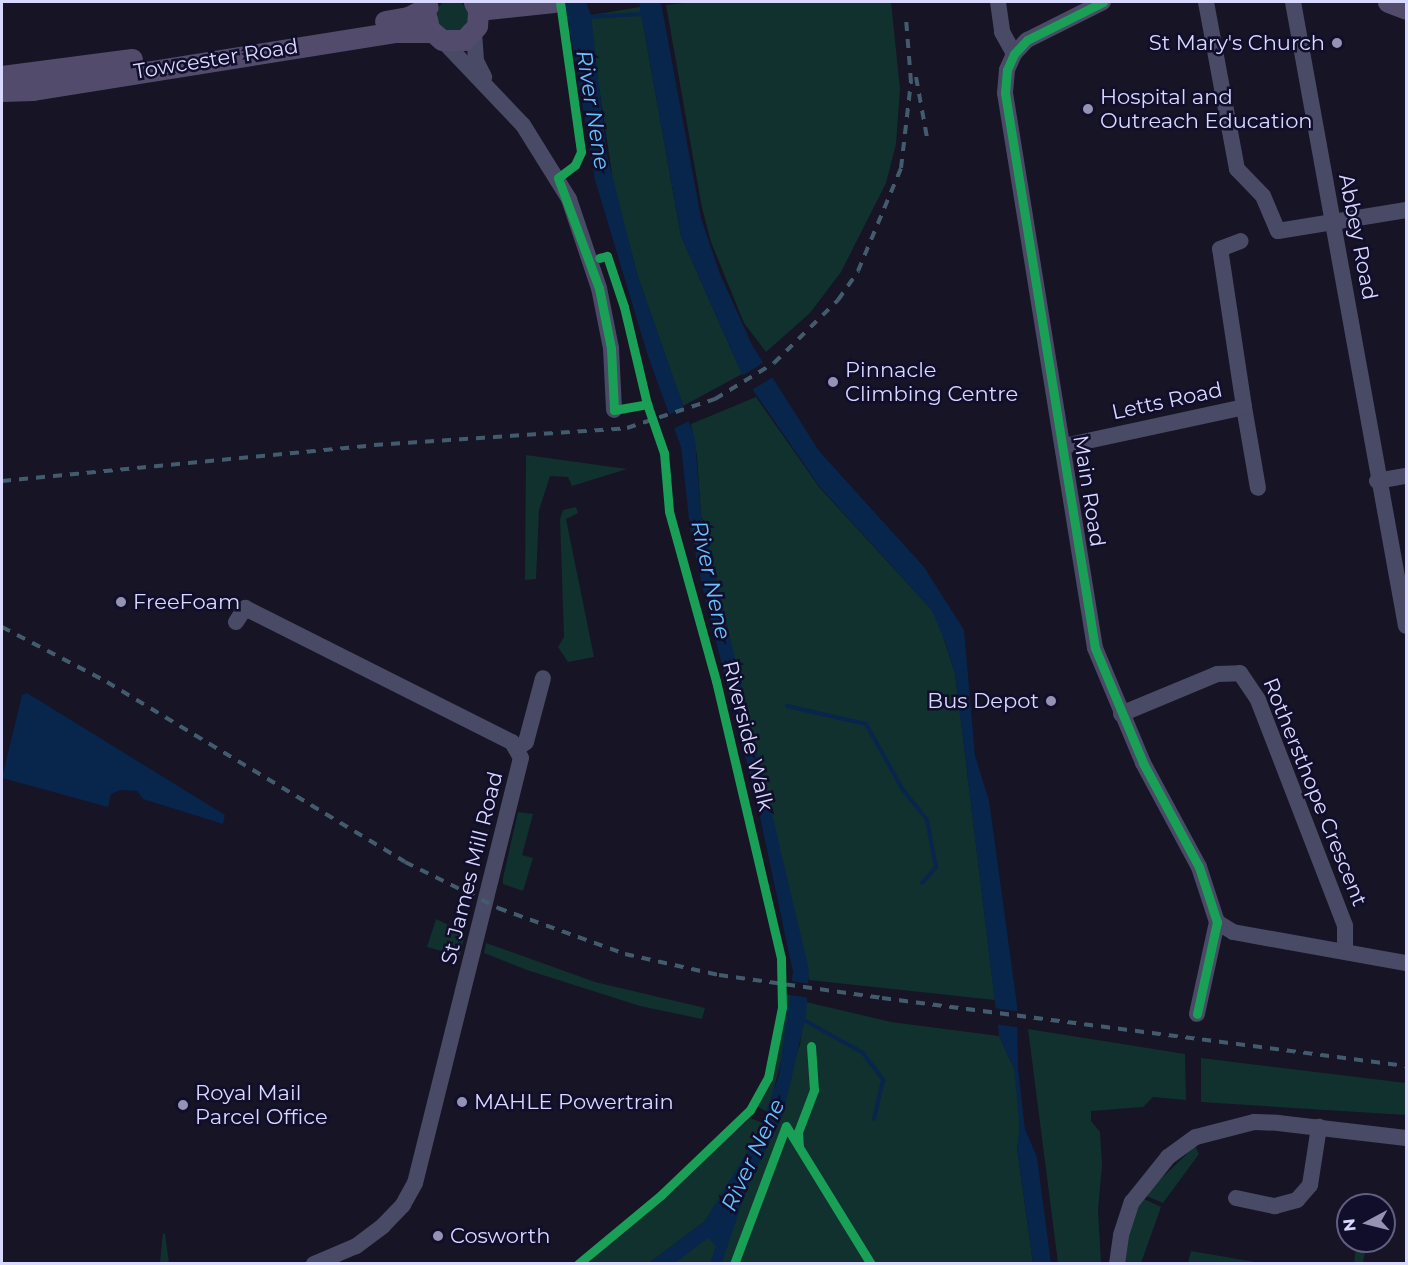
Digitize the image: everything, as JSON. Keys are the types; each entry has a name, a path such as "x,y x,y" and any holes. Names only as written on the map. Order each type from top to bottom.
{"main road":[{"path":"474,32 476,6 522,6 554,2"},
{"path":"429,4 436,36"},
{"name":"Towcester Road","path":"2,76 408,17 429,4"},
{"name":"Towcester Road","path":"2,91 33,90 394,32 436,36 457,42 474,32"}],"street":[{"path":"998,2 1002,32 1014,54 1027,40 1103,2"},
{"path":"1206,2 1237,169 1263,196 1278,231 1407,210"},
{"name":"Abbey Road","path":"1293,2 1377,481 1407,627"},
{"path":"474,32 476,61 488,86"},
{"path":"436,36 488,86 522,125 569,199 599,288 611,348 614,410"},
{"name":"Main Road","path":"1014,54 1007,70 1005,93 1095,648 1121,714 1199,867 1217,922"},
{"name":"Letts Road","path":"1241,241 1220,249 1258,488"},
{"name":"Letts Road","path":"1064,446 1244,407"},
{"path":"1377,481 1407,476"},
{"name":"St James Mill Road","path":"236,622 245,608 482,726 519,748 519,776 415,1183 403,1205 383,1226 356,1245 314,1263"},
{"name":"Rothersthope Crescent","path":"1121,714 1216,674 1240,673 1258,700 1346,926 1345,950"},
{"path":"519,748 526,742 543,678"},
{"path":"1197,1014 1217,922 1233,932 1345,950 1407,963"},
{"path":"1117,1263 1120,1235 1132,1202 1168,1157 1196,1137 1254,1122 1407,1138"},
{"path":"1236,1198 1255,1193 1287,1205 1305,1193 1314,1172 1319,1127"}],"green space":[{"path":"452,0 463,5 468,16 463,27 452,32 441,27 436,16 441,5"},
{"path":"693,2 891,2 900,89 896,144 886,183 841,272 810,313 766,352 744,323 711,242 702,208 666,5"},
{"path":"640,7 681,236 742,374 683,406 638,277 614,187 593,47 591,15"},
{"path":"756,397 819,487 931,609 939,624 955,673 995,1000 809,980 701,515 697,456 691,424"},
{"path":"526,455 627,469 572,486 568,477 550,476 539,510 536,579 525,580"},
{"path":"576,507 578,513 566,519 594,657 568,662 558,647 564,637 560,519 563,510"},
{"path":"518,812 533,814 522,855 533,858 523,891 503,884"},
{"path":"436,919 465,933 460,956 427,947"},
{"path":"486,943 595,982 705,1008 702,1019 640,1006 527,970 484,953"},
{"path":"785,994 792,995 786,1042 768,1112 756,1106 774,1063"},
{"path":"806,1002 891,1022 999,1036 1016,1073 1020,1129 1017,1148 1033,1263 662,1264 723,1219 764,1140 800,1045"},
{"path":"1028,1029 1185,1054 1186,1100 1153,1097 1143,1107 1091,1111 1091,1121 1100,1132 1102,1165 1098,1210 1101,1263 1058,1263"},
{"path":"1201,1058 1406,1083 1406,1115 1201,1102"},
{"path":"750,1118 763,1123 738,1171 705,1221 649,1263 587,1264"},
{"path":"1195,1146 1199,1154 1163,1203 1144,1195"},
{"path":"1142,1198 1161,1207 1141,1263 1123,1264 1124,1245"},
{"path":"163,1233 165,1234 169,1263 160,1263"},
{"path":"1191,1251 1261,1263 1188,1263"},
{"path":"1355,1253 1365,1253 1363,1263 1354,1263"}],"water":[{"name":"River Nene","path":"565,2 586,2 591,15 607,155 638,277 695,439 701,515 809,970 806,1015 783,1115 747,1188 722,1263 710,1263 716,1246 708,1238 675,1263 649,1263 705,1221 758,1134 779,1075 793,972 757,803 703,590 690,528 681,447 648,356 595,180"},
{"path":"639,2 660,2 662,8 701,218 720,274 752,345 819,451 924,567 964,630 975,756 989,800 1017,1005 1018,1068 1025,1129 1037,1157 1051,1263 1033,1263 1017,1148 1020,1129 1014,1069 999,1036 955,673 945,641 931,609 819,486 742,374 681,236"},
{"path":"27,693 225,815 223,824 143,799 137,791 121,790 111,794 108,807 2,778 22,695"}],"pier":[{"path":"765,362 774,377 749,392 740,377"},
{"path":"686,407 692,420 674,428 668,415"},
{"path":"790,981 811,984 809,998 788,995"},
{"path":"993,1008 1021,1012 1023,1028 994,1024"}],"waterway":[{"path":"587,17 644,14"},
{"path":"787,706 866,724 903,790 927,820 936,867 922,883"},
{"path":"802,1019 863,1053 883,1080 874,1119"}],"railway":[{"path":"2,481 374,445 627,428 715,399 774,363 838,300 858,271 901,168 911,82 906,18"},
{"path":"916,77 928,143"},
{"path":"2,627 107,682 405,862 498,908 625,954 719,975 1406,1066"}],"cycle path":[{"path":"560,2 581,152 575,165 558,178 599,288 611,348 614,410 647,404"},
{"path":"1103,2 1027,40 1014,54 1007,70 1005,93 1095,648 1143,763 1199,867 1217,922 1197,1014"},
{"name":"Riverside Walk","path":"578,1264 661,1195 750,1110 768,1078 782,1007 781,958 716,681 669,511 664,453 647,404 624,307 607,256 599,258"},
{"path":"799,1147 798,1132 814,1090 811,1046"},
{"path":"786,1126 871,1264"},
{"path":"734,1264 786,1126"}],"place":[{"name":"St Mary's Church","path":"1337,43"},
{"name":"Hospital and Outreach Education","path":"1088,109"},
{"name":"Pinnacle Climbing Centre","path":"833,382"},
{"name":"FreeFoam","path":"121,602"},
{"name":"Bus Depot","path":"1051,701"},
{"name":"MAHLE Powertrain","path":"462,1102"},
{"name":"Royal Mail Parcel Office","path":"183,1105"},
{"name":"Cosworth","path":"438,1236"}]}
